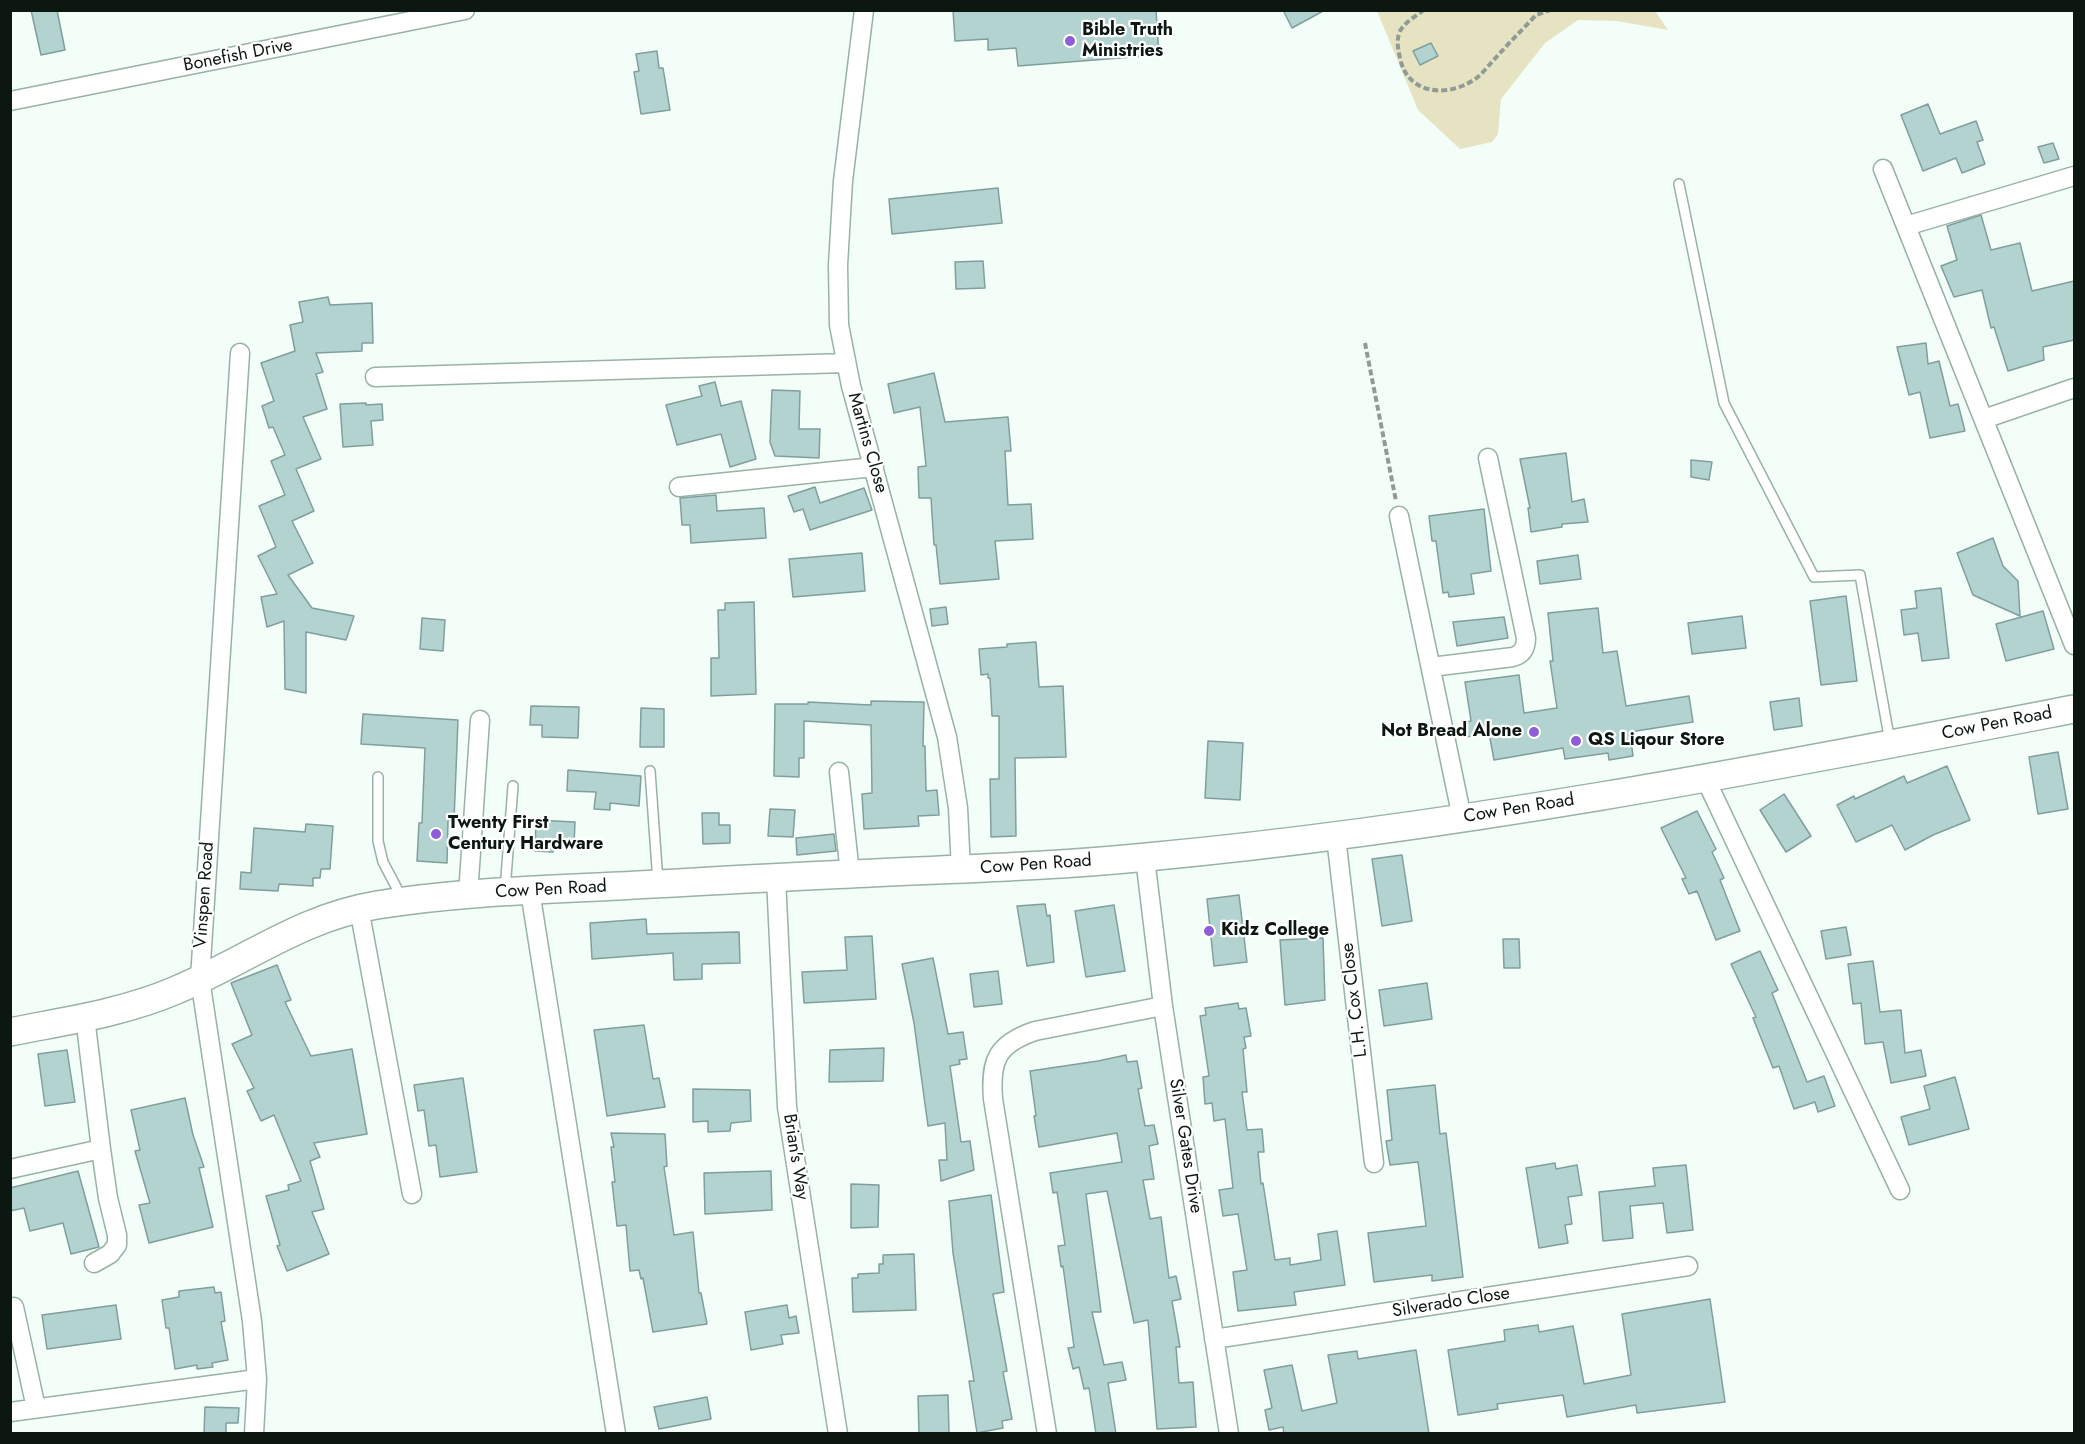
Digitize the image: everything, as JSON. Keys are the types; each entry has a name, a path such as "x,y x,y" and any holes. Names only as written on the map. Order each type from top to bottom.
{"main road":[{"name":"Cow Pen Road","path":"10,1032 85,1017 156,999 297,929 359,908 468,895 961,870 1145,858 1336,837 1706,780 2074,709"}],"street":[{"name":"Bonefish Drive","path":"10,100 465,10"},
{"name":"Martins Close","path":"864,10 843,181 838,302 846,363 947,737 958,808 961,870"},
{"path":"1883,169 2074,645"},
{"path":"1906,226 2074,176"},
{"name":"Vinspen Road","path":"240,353 200,979 252,1321 257,1379 254,1434"},
{"path":"375,377 846,363"},
{"path":"1984,419 2074,387"},
{"path":"1431,667 1513,657 1522,652 1525,646 1526,638 1488,458"},
{"path":"679,487 874,467"},
{"path":"1399,516 1462,818"},
{"path":"468,895 480,720"},
{"path":"839,772 850,874"},
{"path":"1706,780 1900,1190"},
{"name":"L.H. Cox Close","path":"1336,837 1374,1163"},
{"name":"Silver Gates Drive","path":"1145,858 1163,1006 1229,1434"},
{"name":"Brian's Way","path":"776,878 787,1107 838,1434"},
{"path":"517,892 616,1434"},
{"path":"359,908 412,1194"},
{"path":"1047,1434 993,1099 993,1071 1000,1052 1006,1045 1021,1036 1035,1031 1163,1006"},
{"path":"85,1017 108,1198 117,1235 117,1245 110,1254 94,1263"},
{"path":"10,1169 101,1149"},
{"name":"Silverado Close","path":"1214,1339 1688,1266"},
{"path":"14,1307 36,1408"},
{"path":"10,1412 257,1379"}],"lane":[{"path":"1679,184 1724,403 1814,578 1860,574 1891,745"},
{"path":"650,771 658,884"},
{"path":"378,777 378,841 383,862 404,901"},
{"path":"513,786 517,892"}],"path":[{"path":"1424,10 1401,29 1397,40 1402,69 1413,83 1434,91 1450,89 1474,81 1536,15 1550,10"},
{"path":"1365,343 1399,516"}],"shaded area":[{"path":"1377,11 1655,11 1668,30 1617,21 1578,20 1545,43 1501,99 1498,134 1492,142 1460,149 1418,110"}],"building":[{"path":"31,10 57,10 65,50 41,55"},
{"path":"953,10 1156,10 1159,55 1018,66 1016,48 988,50 988,39 955,41"},
{"path":"1283,10 1325,10 1292,28"},
{"path":"1431,43 1438,56 1420,65 1413,51"},
{"path":"657,51 659,68 663,68 670,110 641,114 634,72 639,71 636,54"},
{"path":"1928,104 1940,134 1976,121 1983,140 1977,142 1985,164 1962,173 1956,158 1923,171 1901,115"},
{"path":"2053,143 2059,159 2044,163 2038,147"},
{"path":"998,188 1002,223 892,234 889,199"},
{"path":"1981,215 1991,250 2020,243 2032,291 2074,281 2074,340 2043,347 2044,360 2008,371 1994,327 1991,328 1982,290 1954,297 1941,266 1957,260 1947,226"},
{"path":"983,261 985,288 956,289 955,262"},
{"path":"328,297 330,305 372,303 373,343 362,343 362,351 316,353 323,372 316,374 327,409 303,417 321,459 296,469 314,511 292,521 313,563 288,575 312,608 354,616 346,640 306,632 306,693 285,689 284,621 267,627 261,597 277,594 258,556 276,547 259,506 285,495 271,461 285,455 273,427 269,428 262,406 274,401 261,363 295,351 290,325 303,322 299,302"},
{"path":"1926,343 1928,364 1939,361 1950,406 1958,404 1965,431 1930,438 1920,392 1909,395 1897,347"},
{"path":"934,373 945,422 1008,417 1011,451 1005,451 1008,505 1031,504 1033,539 995,541 999,579 940,584 936,545 934,545 931,498 919,498 918,467 926,466 920,407 894,413 888,384"},
{"path":"715,382 721,406 741,401 756,459 730,467 721,434 677,445 666,405 702,396 699,386"},
{"path":"772,390 800,391 799,429 820,429 819,458 775,456 770,442"},
{"path":"366,403 366,405 382,404 383,420 371,421 373,445 343,447 340,404"},
{"path":"1566,453 1572,502 1584,499 1588,522 1562,524 1562,527 1531,532 1528,508 1530,508 1520,459"},
{"path":"1691,460 1712,462 1709,480 1691,477"},
{"path":"815,487 820,503 864,488 872,510 810,530 803,509 794,512 788,496"},
{"path":"716,495 717,511 764,508 766,538 691,543 690,525 682,525 680,498"},
{"path":"1484,509 1491,571 1471,574 1474,594 1449,597 1448,592 1443,593 1436,541 1432,541 1429,516"},
{"path":"1993,538 2003,566 2018,581 2020,616 1973,595 1957,553"},
{"path":"862,553 865,591 793,597 789,559"},
{"path":"1578,555 1581,579 1540,584 1537,561"},
{"path":"1941,588 1949,658 1922,661 1918,633 1904,635 1901,610 1917,608 1915,591"},
{"path":"1846,596 1857,681 1821,685 1810,601"},
{"path":"754,602 756,694 711,696 711,658 719,658 718,610 725,610 725,603"},
{"path":"946,607 948,624 932,626 930,609"},
{"path":"1598,608 1603,653 1617,651 1626,706 1689,696 1693,722 1630,732 1633,756 1609,760 1608,753 1565,759 1563,748 1494,760 1489,733 1466,737 1464,722 1471,721 1465,682 1519,675 1524,713 1557,708 1550,661 1553,661 1548,613"},
{"path":"2043,611 2054,649 2006,661 1996,624"},
{"path":"1742,616 1746,648 1692,654 1688,623"},
{"path":"1504,617 1508,638 1457,646 1453,622"},
{"path":"422,618 445,620 443,651 420,649"},
{"path":"1036,642 1039,687 1063,686 1066,757 1015,758 1016,836 991,837 990,779 999,779 999,716 992,716 990,678 988,674 981,675 979,649"},
{"path":"1799,698 1802,726 1774,730 1770,702"},
{"path":"871,701 924,702 923,746 925,746 926,791 937,790 939,815 918,816 919,826 864,829 862,794 872,793 871,725 804,721 804,758 799,758 799,777 774,776 775,704 808,704 808,702 871,705"},
{"path":"531,706 579,707 578,738 542,737 542,725 530,725"},
{"path":"641,708 664,709 664,747 640,747"},
{"path":"363,714 458,720 454,821 448,821 447,863 417,861 419,823 422,823 425,748 361,744"},
{"path":"1208,741 1243,743 1240,800 1205,798"},
{"path":"2058,752 2068,809 2038,814 2029,757"},
{"path":"1947,766 1970,820 1933,835 1905,850 1892,825 1856,842 1837,805 1904,776 1907,783"},
{"path":"568,770 641,776 639,806 610,803 610,810 594,809 596,792 567,791"},
{"path":"1784,794 1811,836 1786,852 1760,810"},
{"path":"770,809 795,810 793,837 768,836"},
{"path":"1697,811 1716,849 1712,852 1724,878 1720,880 1740,931 1716,940 1697,891 1689,894 1682,879 1686,878 1661,828"},
{"path":"702,813 719,813 719,825 730,825 730,843 703,844"},
{"path":"536,820 575,822 574,845 554,844 553,852 535,851"},
{"path":"306,824 333,826 330,869 321,869 320,878 313,878 313,886 279,884 278,891 240,889 241,872 251,873 254,828 305,832"},
{"path":"834,834 836,851 797,855 796,838"},
{"path":"1402,855 1412,921 1382,926 1372,859"},
{"path":"1239,895 1247,962 1214,966 1207,899"},
{"path":"1045,904 1047,916 1050,915 1054,962 1027,966 1017,906"},
{"path":"1114,905 1125,971 1086,977 1075,911"},
{"path":"646,919 647,934 739,932 740,963 702,964 702,979 674,980 673,953 592,959 590,923"},
{"path":"1846,927 1851,955 1826,959 1821,931"},
{"path":"872,936 876,999 804,1003 802,972 847,970 845,937"},
{"path":"1323,938 1325,1000 1285,1005 1280,940"},
{"path":"1503,939 1519,939 1520,968 1504,968"},
{"path":"1760,951 1778,990 1772,993 1807,1082 1824,1076 1835,1106 1818,1112 1815,1102 1794,1109 1779,1066 1773,1068 1753,1018 1756,1017 1731,964"},
{"path":"933,958 948,1034 963,1032 967,1059 959,1060 960,1064 950,1066 961,1142 970,1141 974,1170 941,1181 939,1160 947,1160 945,1123 928,1126 914,1023 902,964"},
{"path":"1873,961 1880,1012 1901,1010 1905,1053 1921,1050 1926,1076 1891,1083 1883,1042 1865,1044 1861,1003 1853,1004 1848,964"},
{"path":"277,965 291,1000 285,1002 311,1056 352,1049 367,1134 314,1143 320,1157 310,1161 324,1209 312,1212 329,1254 287,1271 277,1246 280,1245 266,1196 289,1190 288,1185 301,1181 274,1115 261,1121 247,1091 254,1088 232,1044 252,1035 231,983"},
{"path":"998,971 1002,1004 974,1007 970,974"},
{"path":"1427,983 1432,1019 1384,1026 1379,990"},
{"path":"1238,1003 1239,1009 1246,1008 1251,1036 1244,1037 1246,1048 1243,1049 1247,1092 1242,1092 1247,1130 1262,1129 1264,1152 1258,1152 1261,1184 1263,1183 1275,1260 1290,1258 1290,1265 1321,1260 1318,1234 1337,1231 1345,1285 1294,1292 1296,1305 1238,1311 1233,1272 1247,1270 1238,1214 1223,1216 1219,1190 1233,1188 1225,1119 1214,1121 1212,1103 1205,1104 1203,1077 1209,1076 1200,1016 1206,1015 1205,1008"},
{"path":"644,1025 653,1079 659,1078 665,1107 607,1116 594,1030"},
{"path":"884,1048 883,1081 829,1082 830,1050"},
{"path":"67,1050 75,1102 45,1106 38,1054"},
{"path":"1126,1055 1127,1062 1137,1061 1142,1088 1138,1089 1145,1126 1154,1125 1158,1144 1149,1146 1154,1179 1143,1180 1150,1219 1161,1217 1169,1278 1176,1276 1181,1299 1172,1301 1180,1347 1176,1347 1179,1383 1193,1382 1196,1427 1157,1429 1148,1320 1134,1323 1107,1191 1086,1194 1101,1312 1092,1312 1104,1365 1122,1362 1126,1380 1108,1383 1116,1434 1096,1434 1089,1388 1084,1389 1079,1367 1073,1369 1068,1348 1074,1347 1063,1266 1061,1267 1058,1246 1065,1245 1057,1192 1053,1193 1050,1173 1122,1162 1117,1133 1039,1147 1030,1071"},
{"path":"1955,1077 1969,1129 1909,1145 1901,1117 1930,1109 1924,1086"},
{"path":"463,1078 477,1172 440,1177 436,1145 429,1146 424,1110 418,1111 414,1085"},
{"path":"1435,1085 1440,1134 1446,1133 1463,1277 1432,1281 1432,1275 1374,1282 1368,1233 1426,1226 1418,1162 1390,1165 1386,1141 1392,1140 1387,1090"},
{"path":"693,1089 750,1090 751,1121 731,1123 730,1131 708,1132 708,1121 693,1122"},
{"path":"185,1098 193,1135 204,1167 199,1168 213,1227 149,1243 139,1205 150,1203 135,1151 140,1150 131,1110"},
{"path":"611,1133 665,1134 667,1166 664,1167 674,1235 693,1232 699,1293 701,1293 707,1324 653,1332 643,1278 641,1279 639,1270 630,1271 626,1225 617,1226 612,1182 615,1182 611,1147 614,1147"},
{"path":"1555,1163 1556,1169 1577,1165 1582,1195 1568,1197 1572,1224 1565,1225 1568,1243 1539,1248 1526,1168"},
{"path":"1686,1165 1693,1230 1667,1233 1663,1203 1630,1206 1633,1238 1603,1241 1599,1192 1655,1186 1653,1168"},
{"path":"78,1171 99,1247 71,1254 63,1223 30,1231 24,1208 10,1211 10,1188"},
{"path":"771,1171 772,1210 705,1214 704,1173"},
{"path":"851,1184 879,1185 878,1227 851,1228"},
{"path":"991,1195 1004,1292 993,1294 1007,1371 1003,1372 1012,1419 1002,1421 1003,1428 977,1433 969,1381 974,1381 953,1253 949,1201"},
{"path":"914,1254 916,1310 853,1312 852,1278 858,1278 858,1274 879,1273 879,1264 883,1264 883,1255"},
{"path":"214,1287 215,1293 221,1292 225,1321 221,1322 228,1360 212,1363 213,1367 197,1369 197,1365 175,1369 162,1300 179,1297 179,1291"},
{"path":"1710,1299 1725,1402 1637,1413 1636,1405 1567,1417 1563,1395 1497,1404 1498,1409 1458,1415 1448,1350 1505,1341 1504,1330 1538,1325 1539,1332 1573,1326 1584,1384 1631,1375 1622,1314"},
{"path":"116,1305 121,1339 47,1349 42,1315"},
{"path":"787,1305 789,1318 796,1316 799,1333 781,1335 783,1344 751,1350 745,1312"},
{"path":"1416,1350 1429,1434 1284,1434 1283,1427 1269,1430 1265,1410 1272,1408 1264,1370 1292,1365 1302,1411 1337,1403 1328,1355 1357,1351 1358,1359"},
{"path":"948,1395 949,1434 919,1434 918,1396"},
{"path":"707,1397 711,1419 659,1429 654,1407"},
{"path":"205,1407 239,1408 238,1423 226,1423 226,1434 204,1434"}],"place":[{"name":"Bible Truth Ministries","path":"1070,41"},
{"name":"Not Bread Alone","path":"1534,732"},
{"name":"QS Liqour Store","path":"1576,741"},
{"name":"Twenty First Century Hardware","path":"436,834"},
{"name":"Kidz College","path":"1209,931"}]}
